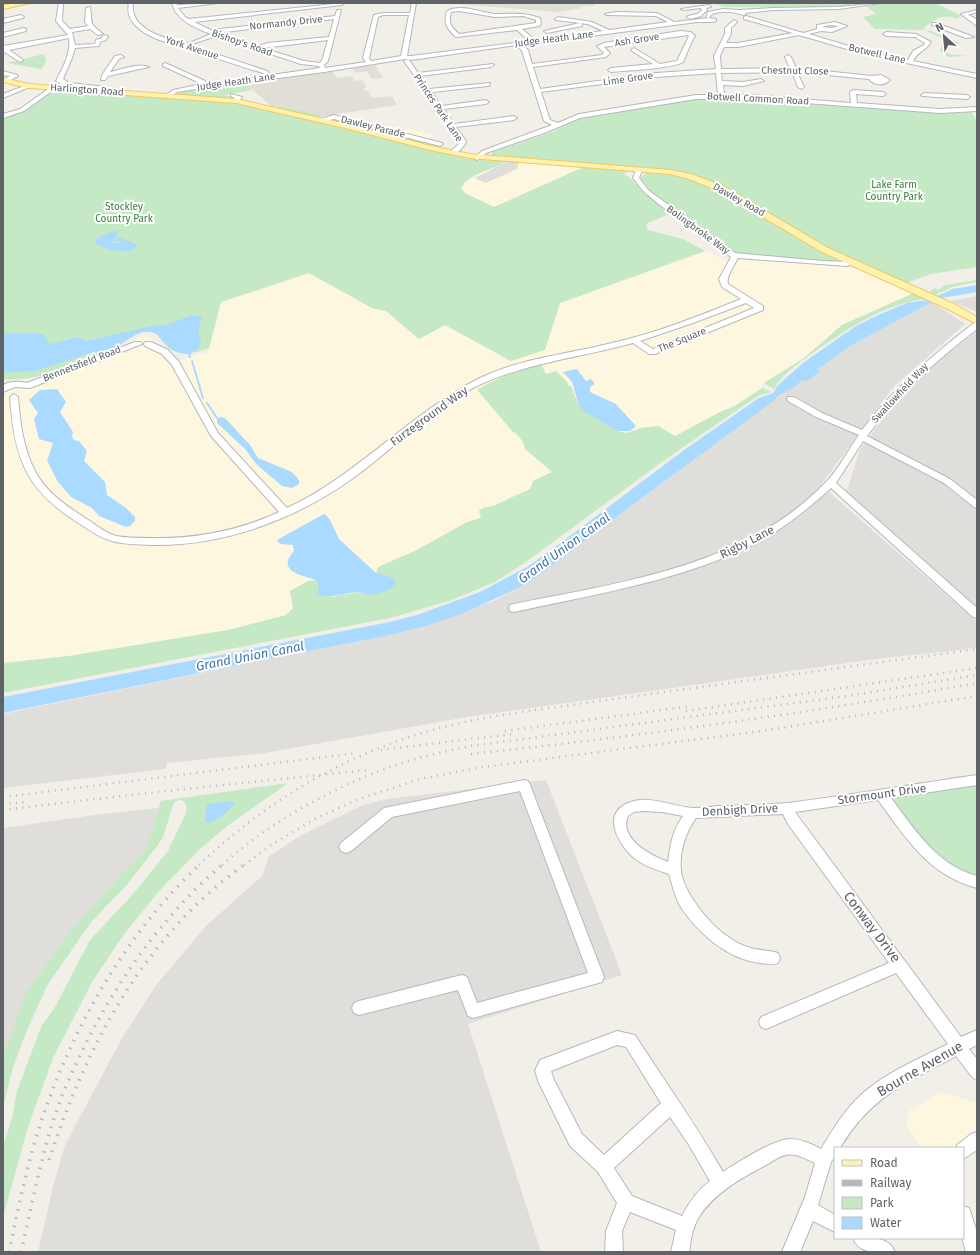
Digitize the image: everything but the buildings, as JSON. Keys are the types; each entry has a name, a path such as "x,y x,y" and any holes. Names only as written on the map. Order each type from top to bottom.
{"main road":[{"path":"7,5 26,3"},
{"name":"Harlington Road","path":"4,78 29,86 169,96 234,98 320,120"},
{"name":"Dawley Road","path":"320,120 418,145 477,158 670,172 688,176 720,188 804,238 852,262 942,302 977,320"}],"street":[{"path":"61,3 59,20 69,34 72,47 70,59 59,81 62,81 68,85 104,88 104,91"},
{"name":"York Avenue","path":"131,3 130,10 132,18 140,27 157,36 183,46 265,72 270,77"},
{"path":"174,5 216,3"},
{"path":"187,21 342,3 323,67"},
{"path":"405,59 411,14 414,3"},
{"path":"683,10 711,4 726,10 737,12 773,9 839,8 878,3"},
{"path":"711,4 714,12"},
{"name":"Bishop's Road","path":"174,5 178,13 187,21 213,33 303,63 323,67"},
{"path":"668,20 697,16 705,10 702,6"},
{"path":"72,47 100,44 98,41 106,38 90,25 86,18 88,8"},
{"path":"773,9 777,14"},
{"path":"373,10 380,14 411,14"},
{"path":"452,10 484,12 496,15 530,15 538,19 539,23 537,25 518,28 458,36 446,24 448,12 452,10"},
{"path":"726,10 710,14 728,28"},
{"path":"737,12 744,18 757,10"},
{"path":"977,11 963,14 974,20 977,24"},
{"path":"369,64 366,58 376,16 380,14"},
{"path":"607,14 657,15 673,23"},
{"path":"496,15 493,23 500,30"},
{"path":"3,21 21,17"},
{"name":"Normandy Drive","path":"183,46 213,33 337,17"},
{"name":"Judge Heath Lane","path":"169,96 175,91 270,77 323,67 369,64 697,20 734,22 744,18"},
{"name":"Botwell Lane","path":"744,18 778,26 859,50 977,76"},
{"path":"558,19 594,23 608,32"},
{"path":"721,96 717,56 728,34 728,28 734,22"},
{"path":"778,26 784,22"},
{"path":"547,31 594,23"},
{"path":"934,24 972,37"},
{"path":"3,49 69,34 90,25"},
{"path":"518,28 534,42"},
{"path":"722,45 738,45 803,34 821,29"},
{"path":"3,35 24,30"},
{"path":"958,33 971,30"},
{"name":"Ash Grove","path":"530,66 604,56 607,53 600,46 604,45 680,33 690,34 692,36 685,48 681,60 669,64"},
{"path":"886,34 916,36 928,42 926,46 914,52 910,61"},
{"path":"256,48 268,45 331,38"},
{"path":"519,44 525,50 548,121 557,125"},
{"path":"3,49 20,60"},
{"path":"634,50 658,65"},
{"path":"95,88 117,57 121,57"},
{"path":"788,57 801,87"},
{"name":"Princes Park Lane","path":"405,59 464,143 454,152"},
{"path":"611,70 669,64 678,73"},
{"path":"416,74 491,65"},
{"path":"168,66 198,80 207,86"},
{"path":"105,75 131,68 146,67"},
{"name":"Chestnut Close","path":"718,71 793,70 831,72 872,78"},
{"name":"Lime Grove","path":"538,91 678,73 718,71"},
{"path":"720,83 742,84 761,81"},
{"path":"427,91 488,84"},
{"path":"3,96 29,86"},
{"path":"3,116 22,110 53,88"},
{"path":"936,89 923,88 927,102 967,97"},
{"path":"854,104 854,92 883,94"},
{"name":"Botwell Common Road","path":"477,158 484,152 542,132 575,117 674,100 721,96 854,104 927,102 977,109"},
{"path":"440,108 486,102"},
{"name":"Dawley Parade","path":"320,120 334,117 440,144"},
{"path":"452,126 514,118"},
{"name":"Dawley Parade","path":"418,145 426,141"},
{"name":"Bolingbroke Way","path":"639,170 636,178 646,190 662,204 735,256 823,263 847,264 852,262"},
{"name":"The Square","path":"634,340 652,352 760,308 726,287 724,281 727,280 728,272 735,256"},
{"name":"The Square","path":"634,340 663,332 746,300"},
{"name":"Swallowfield Way","path":"863,435 877,416 924,366 977,325"},
{"name":"Furzeground Way","path":"14,398 16,431 26,464 40,488 68,514 111,538 181,542 229,534 286,513 316,498 345,479 428,415 469,387 509,370 634,340"},
{"name":"Bennetsfield Road","path":"6,386 22,384 27,386 138,344 148,344 165,352 176,364 214,434 286,513"},
{"name":"Bennetsfield Road","path":"14,398 24,394 27,390 27,386"},
{"path":"3,396 14,398"},
{"path":"791,399 863,435 885,449 947,481 977,505"},
{"name":"Rigby Lane","path":"514,608 663,576 728,553 769,532 795,514 831,483 863,435"},
{"path":"831,483 977,614"},
{"name":"Stormount Drive","path":"787,808 977,780"},
{"path":"346,847 389,812 524,785 597,977 473,1011 462,982 359,1008"},
{"path":"882,795 926,852 947,870 977,882"},
{"name":"Denbigh Drive","path":"674,870 651,862 636,852 622,832 619,823 622,815 630,808 646,806 678,809 693,813 787,808"},
{"name":"Conway Drive","path":"787,808 793,820 977,1072"},
{"name":"Denbigh Drive","path":"693,813 683,826 679,838 674,870 685,901 706,927 722,941 750,955 773,958"},
{"path":"766,1022 900,965"},
{"name":"Bourne Avenue","path":"791,1252 796,1243 824,1159 844,1127 868,1099 888,1084 977,1037"},
{"path":"689,1221 626,1202 604,1166 576,1140 547,1083 543,1071 545,1065 617,1038 630,1040 671,1105 695,1139 720,1182"},
{"path":"604,1166 671,1105"},
{"path":"964,1149 977,1140"},
{"path":"680,1252 689,1221 700,1200 720,1182 779,1149 788,1146 799,1147 824,1159"},
{"path":"614,1252 614,1231 626,1202"},
{"path":"808,1209 834,1223"},
{"path":"964,1217 975,1252"},
{"path":"862,1239 886,1252"}],"shaded area":[{"path":"445,3 594,3 594,6 578,6 582,8 558,12"},
{"path":"375,65 383,78 371,79 367,71 355,73 352,68"},
{"path":"331,70 337,78 352,76 355,81 362,80 367,87 363,88 365,91 368,91 372,98 392,96 397,105 325,116 279,105 272,107 244,82"},
{"path":"408,128 434,135 426,141 399,134"},
{"path":"508,160 586,166 494,207 465,193 461,188 465,182"},
{"path":"509,161 519,161 517,169 486,183 474,178"},
{"path":"705,251 730,262 744,258 829,265 863,270 914,293 842,325 804,358 761,385 762,388 508,571 228,630 69,656 3,663 3,383 28,385 133,344 134,340 142,336 152,338 152,342 149,344 175,362 208,352 221,302 309,273 372,308 386,311 419,339 445,325 511,361 545,350 560,303"},
{"path":"977,296 977,312 951,301"},
{"path":"932,302 965,324 894,386 821,485 977,622 977,648 876,659 467,717 265,753 167,763 165,769 3,788 3,714 381,637 426,626 493,601 529,583 774,401 776,396 781,392 788,391 802,380 819,371 818,369 852,345"},
{"path":"977,331 977,607 846,493 860,449 898,399 938,362"},
{"path":"546,780 622,975 468,1024 541,1252 38,1252 53,1187 65,1145 122,1038 157,984 206,926 262,876 269,856 302,835 363,805 387,799"},
{"path":"159,808 146,850 121,874 69,933 25,993 3,1064 3,828 102,814"},
{"path":"941,1092 977,1103 977,1138 961,1147 920,1147 906,1124 909,1111"}],"green space":[{"path":"713,3 874,3 836,8 724,7"},
{"path":"886,3 935,3 962,16 957,19 951,17 939,18 923,28 926,29 923,30 875,29 863,17 876,14 866,6"},
{"path":"926,31 931,31 960,43 946,49 948,54 967,56 948,57 940,51 942,45 948,41"},
{"path":"44,54 46,61 42,69 7,63"},
{"path":"244,82 252,90 224,95 235,97 232,99 175,94 196,89"},
{"name":"Stockley Country Park","path":"61,88 217,99 318,121 434,151 508,160 471,178 465,182 461,188 465,193 494,207 584,167 626,170 627,172 623,174 629,177 643,191 671,213 646,224 648,230 683,239 705,251 560,303 545,350 511,361 445,325 419,339 386,311 372,308 309,273 221,302 209,348 193,353 180,353 169,348 158,335 152,332 142,332 118,346 62,370 32,378 3,379 3,117 25,109 50,92"},
{"name":"Lake Farm Country Park","path":"731,97 936,113 971,112 977,121 977,267 931,274 906,283 795,231 762,209 729,190 689,175 678,172 492,157 492,152 552,132 576,120 592,115 665,103 704,98"},
{"path":"279,105 325,116 314,118 275,109"},
{"path":"330,118 426,141 418,145 324,120"},
{"path":"648,172 676,176 717,188 838,260 832,262 732,253 651,192 640,178"},
{"path":"977,280 977,282 952,287 935,295 930,291 935,288 938,290 945,285"},
{"path":"914,293 926,299 895,306 867,318 840,334 797,364 786,373 774,389 764,383 804,358 842,325"},
{"path":"541,364 546,374 556,371 568,383 568,386 571,386 579,406 618,431 627,433 641,428 658,426 675,436 722,411 735,406 762,388 772,392 758,396 749,402 666,459 527,561 495,582 452,600 390,618 3,693 3,663 69,656 228,630 286,615 293,608 290,591 308,581 316,580 319,587 331,597 359,592 369,595 394,578 376,574 378,567 417,550 467,522 481,518 479,511 482,508 493,506 530,489 533,481 552,472 525,449 523,442 516,433 513,432 478,391 478,389 501,378"},
{"path":"977,780 977,882 947,870 882,795"},
{"path":"288,783 227,826 199,850 159,891 122,937 92,982 53,1058 28,1127 3,1217 3,1146 12,1118 17,1091 41,1027 55,1007 90,940 133,894 168,851 185,815 187,808 184,801 180,800 174,802 163,837 158,845 125,887 92,921 48,984 27,1030 13,1067 3,1107 3,1059 25,993 69,933 121,874 146,850 161,801"}],"water":[{"path":"123,228 117,233 118,236 115,238 112,243 132,246 114,240 120,238 136,244 137,247 128,251 122,251 109,249 95,242 104,235"},
{"name":"Grand Union Canal","path":"977,285 977,292 942,298 932,302 852,345 818,369 820,371 807,381 802,380 793,388 779,395 774,401 529,583 464,613 426,626 381,637 3,713 3,697 390,622 417,615 480,592 527,567 684,450 759,398 773,393 778,385 803,363 856,326 907,303 928,300 953,289"},
{"path":"197,315 202,318 198,331 201,341 199,347 191,354 181,353 172,349 164,343 158,335 150,332 142,332 134,335 111,350 94,352 34,371 3,372 3,333 43,334 48,343 51,344 78,337 87,341 156,325 166,325"},
{"path":"577,369 586,381 591,379 595,384 590,387 590,392 616,404 636,426 630,431 618,431 586,413 579,406 572,382 563,372"},
{"path":"57,389 66,402 60,412 73,432 72,437 74,440 79,441 87,451 84,461 105,482 107,495 126,508 135,517 135,521 130,526 126,527 99,516 92,508 71,497 58,482 47,461 53,443 39,439 34,419 38,413 29,400 40,390"},
{"path":"221,417 226,419 250,445 258,458 292,472 299,480 299,484 292,488 282,486 256,464 245,449 217,423 217,418"},
{"path":"325,514 330,520 339,539 376,573 394,578 396,586 372,595 357,592 322,596 317,594 319,587 316,580 297,574 289,568 289,558 294,551 293,545 280,544 277,540"},
{"path":"231,801 235,803 224,815 209,823 205,822 207,804"}],"waterway":[{"path":"192,361 203,398"},
{"path":"207,403 217,418"}],"railway":[{"path":"323,775 360,756 422,733 481,719 541,709 977,649"},
{"path":"686,711 977,668"},
{"path":"222,865 261,834 303,807 325,795 393,766 431,755 470,746 847,696 977,675"},
{"path":"471,754 598,740 724,723 977,683"},
{"path":"244,865 274,843 315,819 359,799 420,779 483,767 769,730 977,696"},
{"path":"505,731 692,706"},
{"path":"381,750 512,734"},
{"path":"3,797 357,753"},
{"path":"323,775 368,770"},
{"path":"3,810 323,775"},
{"path":"199,865 223,843 275,803 323,775"},
{"path":"3,804 25,802"},
{"path":"21,1252 39,1173 55,1115 74,1068 101,1015 116,990 151,940 194,891 223,864"},
{"path":"49,1160 81,1075 123,996 149,959 177,925 209,893 245,864"},
{"path":"9,1252 19,1203 36,1138 54,1086 69,1051 105,983 126,951 148,920 173,891 199,865"}]}
